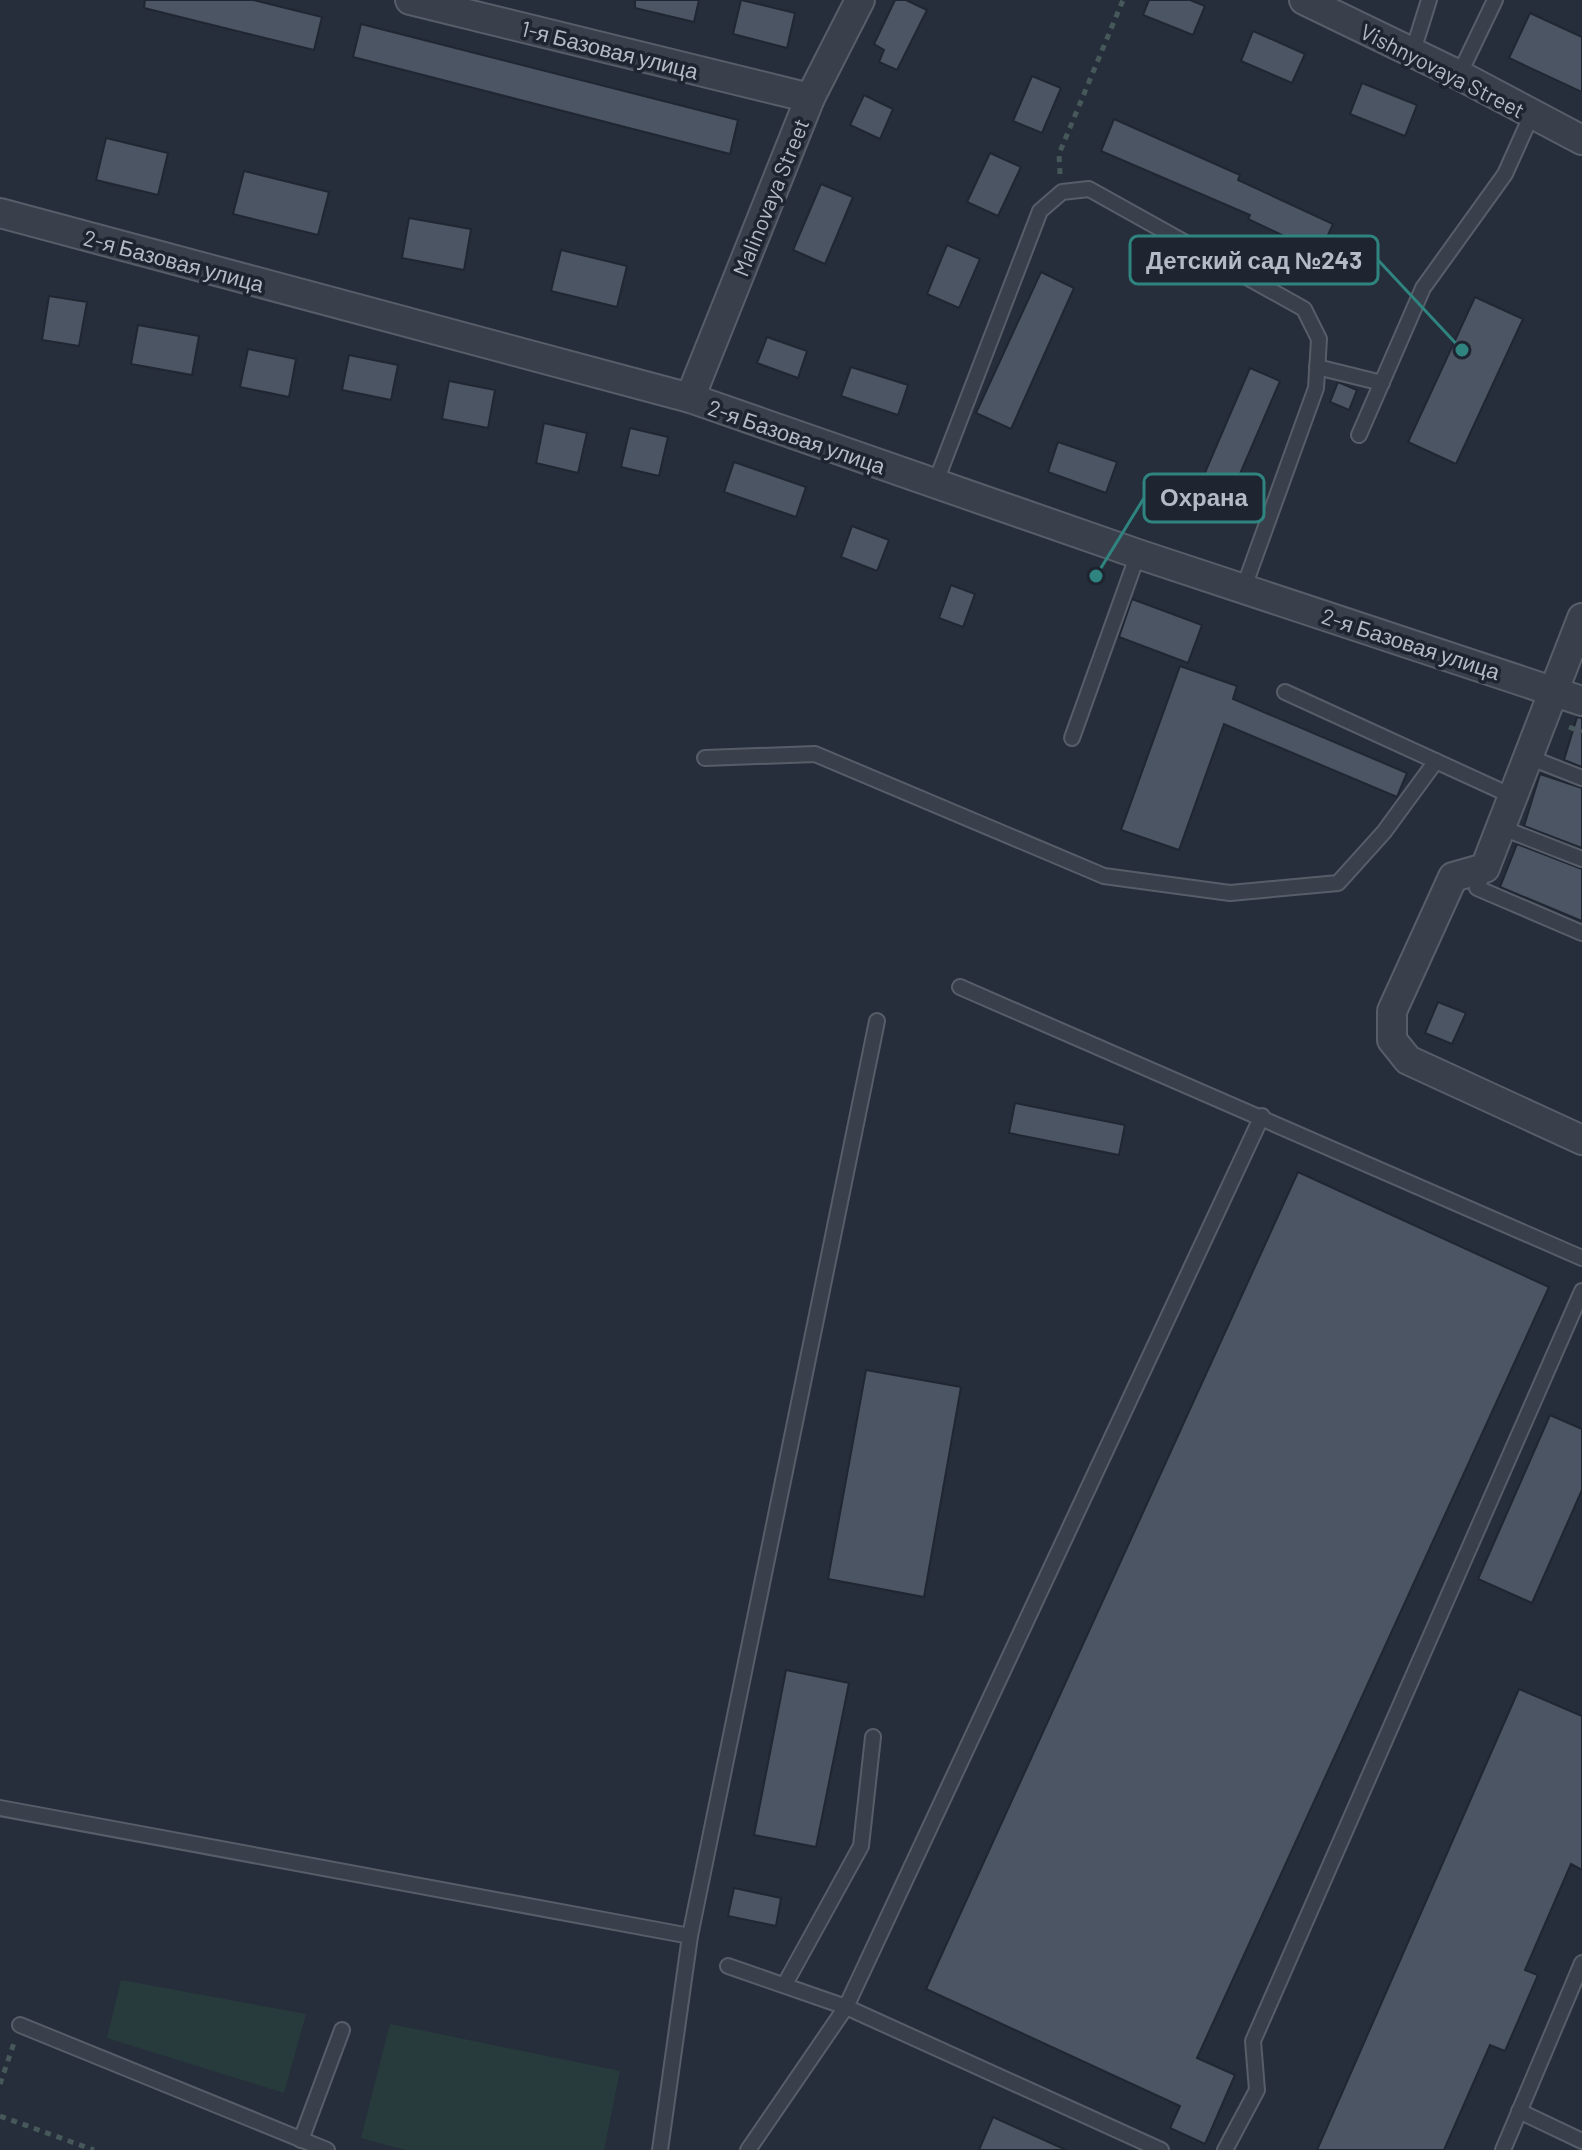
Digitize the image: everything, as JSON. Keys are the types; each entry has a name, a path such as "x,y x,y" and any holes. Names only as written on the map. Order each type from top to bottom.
{"street":[{"name":"1-я Базовая улица","path":"410,0 810,98"},
{"name":"Malinovaya Street","path":"690,398 810,98 860,0"},
{"name":"Vishnyovaya Street","path":"1304,0 1459,75 1582,140"},
{"name":"2-я Базовая улица","path":"0,213 690,398 1138,554 1582,701"},
{"path":"1582,618 1485,868 1453,877 1392,1011 1392,1040 1408,1060 1582,1140"}],"lane":[{"path":"1412,54 1429,0"},
{"path":"1459,75 1495,0"},
{"path":"1359,435 1423,288 1505,174 1532,114"},
{"path":"935,484 1040,211 1062,192 1089,189 1304,309 1319,339 1316,388 1244,587"},
{"path":"1317,367 1382,383"},
{"path":"1072,738 1138,554"},
{"path":"1285,692 1512,796"},
{"path":"705,758 815,754 1104,876 1230,893 1338,883 1384,832 1436,761"},
{"path":"1526,756 1582,778"},
{"path":"1500,827 1582,859"},
{"path":"1485,868 1477,888 1582,933"},
{"path":"960,987 1582,1258"},
{"path":"660,2150 690,1936 877,1021"},
{"path":"769,2150 752,2144 846,2007 1262,1116"},
{"path":"1225,2150 1257,2090 1253,2041 1582,1291"},
{"path":"785,1984 861,1846 873,1737"},
{"path":"0,1808 690,1936"},
{"path":"1503,2150 1582,1963"},
{"path":"728,1966 846,2007 1161,2150"},
{"path":"20,2025 327,2150"},
{"path":"301,2140 342,2030"},
{"path":"1519,2111 1582,2141"}],"path":[{"path":"1062,192 1059,154 1123,0"},
{"path":"0,2084 20,2025"},
{"path":"0,2116 94,2150"}],"shaded area":[{"path":"121,1980 306,2014 284,2093 107,2038"},
{"path":"390,2024 620,2071 604,2150 406,2150 361,2138"}],"building":[{"path":"145,0 253,0 322,17 314,50 144,8"},
{"path":"635,0 699,0 694,22 635,8"},
{"path":"741,0 795,13 787,48 733,34"},
{"path":"895,0 906,0 927,10 897,70 879,62 884,50 874,44"},
{"path":"1149,0 1190,0 1205,6 1193,35 1143,15"},
{"path":"1530,13 1582,37 1582,92 1509,58"},
{"path":"361,24 738,120 730,154 353,57"},
{"path":"1253,31 1305,54 1292,83 1241,61"},
{"path":"1032,76 1061,88 1042,133 1013,121"},
{"path":"1362,83 1417,105 1405,136 1350,114"},
{"path":"864,95 893,109 880,139 850,125"},
{"path":"1114,119 1240,175 1238,180 1333,224 1320,253 1248,219 1250,215 1101,151"},
{"path":"106,138 168,153 158,195 96,180"},
{"path":"990,153 1021,167 998,216 967,202"},
{"path":"244,171 329,192 318,235 233,214"},
{"path":"821,184 853,197 825,264 793,250"},
{"path":"409,218 471,229 464,270 402,258"},
{"path":"947,245 980,259 959,308 927,294"},
{"path":"561,250 627,266 617,307 551,291"},
{"path":"1041,272 1074,288 1011,429 976,413"},
{"path":"49,296 87,302 79,346 42,340"},
{"path":"1475,297 1523,319 1456,464 1408,442"},
{"path":"138,325 199,336 192,375 131,364"},
{"path":"767,337 807,351 798,378 757,363"},
{"path":"248,349 296,359 289,397 240,387"},
{"path":"349,355 398,365 391,400 342,390"},
{"path":"851,367 908,385 898,415 841,396"},
{"path":"1250,368 1280,381 1221,518 1191,505"},
{"path":"449,381 495,390 488,428 442,419"},
{"path":"1338,382 1357,390 1349,410 1330,402"},
{"path":"544,423 587,433 578,473 536,463"},
{"path":"630,428 668,437 659,476 621,467"},
{"path":"1058,442 1117,462 1106,493 1048,472"},
{"path":"734,462 806,487 796,517 724,492"},
{"path":"852,526 889,540 877,571 841,557"},
{"path":"951,585 975,594 963,627 939,618"},
{"path":"1132,599 1202,625 1188,663 1119,637"},
{"path":"1180,666 1237,686 1233,699 1407,773 1397,797 1224,724 1179,850 1121,830"},
{"path":"1577,717 1582,718 1582,767 1564,760"},
{"path":"1540,774 1582,788 1582,848 1524,826"},
{"path":"1517,844 1582,869 1582,921 1500,887"},
{"path":"1438,1002 1466,1013 1452,1044 1425,1033"},
{"path":"1015,1103 1125,1125 1119,1155 1009,1133"},
{"path":"1298,1172 1549,1287 1197,2058 1235,2075 1205,2144 1170,2128 1180,2106 926,1989"},
{"path":"866,1370 961,1387 924,1597 828,1579"},
{"path":"1550,1415 1582,1429 1582,1490 1532,1603 1478,1579"},
{"path":"786,1670 849,1683 816,1847 754,1835"},
{"path":"1519,1689 1582,1716 1582,1870 1571,1864 1525,1970 1538,1975 1505,2051 1490,2045 1444,2150 1317,2150"},
{"path":"734,1888 781,1898 776,1926 728,1916"},
{"path":"993,2117 1066,2150 979,2150"}],"place":[{"name":"Детский сад №243","path":"1462,350"},
{"name":"Охрана","path":"1096,576"}]}
